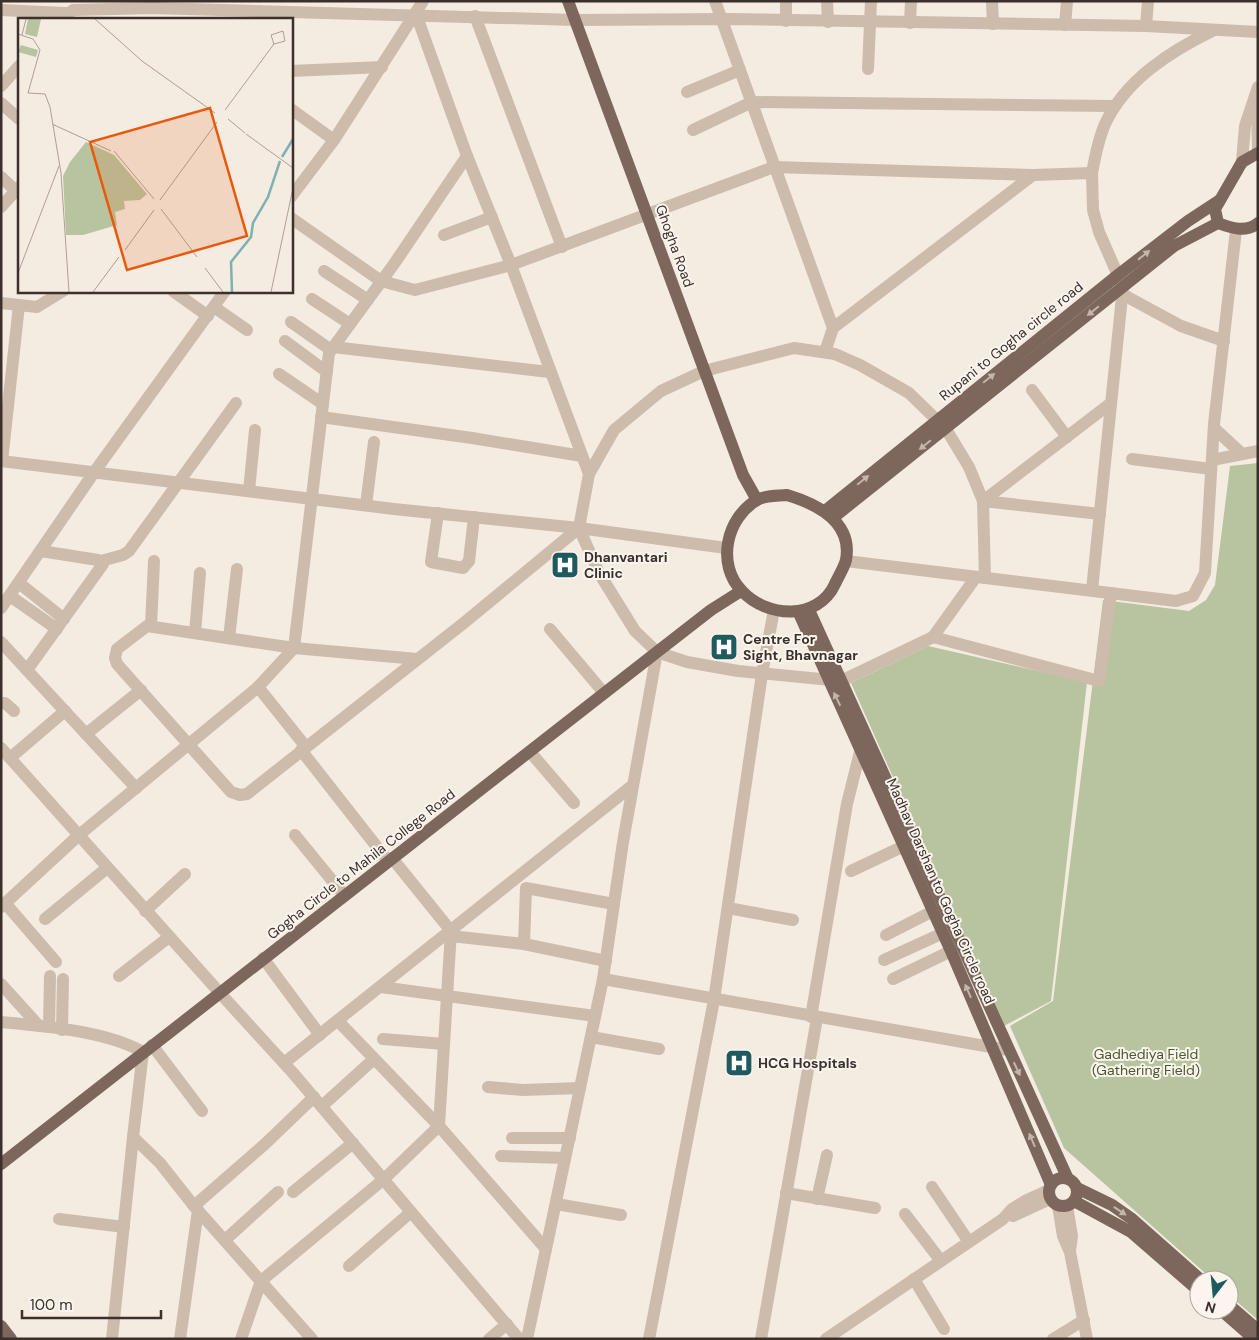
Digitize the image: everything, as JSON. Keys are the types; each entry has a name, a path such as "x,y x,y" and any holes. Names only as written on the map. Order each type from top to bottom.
{"main road":[{"name":"Ghogha Road","path":"572,3 576,20 743,475 757,500"},
{"path":"1258,152 1242,162 1215,209 1218,223 1236,230 1254,227 1258,224"},
{"name":"Rupani to Gogha circle road","path":"1121,285 1188,221 1220,200"},
{"name":"Rupani to Gogha circle road","path":"829,514 941,424 1121,285 1174,246 1218,223"},
{"path":"787,494 810,501 829,514 846,543 846,561 832,590 804,611 774,610 756,602 741,591 729,570 726,548 733,526 743,512 757,500 787,494"},
{"name":"Gogha Circle to Mahila College Road","path":"1,1164 344,895 531,753 604,693 711,610 741,591"},
{"name":"Madhav Darshan to Gogha Circle road","path":"804,611 835,680 861,748 904,846 1061,1196"},
{"name":"Madhav Darshan to Gogha Circle road","path":"835,680 865,735 1068,1179"},
{"path":"1058,1179 1068,1179 1061,1196 1058,1179"},
{"path":"1061,1196 1112,1205 1132,1218 1190,1270"},
{"path":"1061,1196 1126,1229 1189,1283"},
{"path":"1239,1314 1258,1330"},
{"path":"1232,1320 1254,1339"},
{"path":"1,1326 11,1339"}],"street":[{"path":"292,196 334,140 423,1"},
{"path":"715,1 833,328"},
{"path":"786,1 786,20"},
{"path":"827,1 828,22"},
{"path":"868,69 871,1"},
{"path":"910,23 911,1"},
{"path":"992,1 993,24"},
{"path":"1065,25 1067,1"},
{"path":"1146,26 1148,1"},
{"path":"1,10 63,16 73,10 86,6 576,20 721,19 871,23 1146,26 1258,32"},
{"path":"416,14 467,156 511,265 589,474"},
{"path":"475,16 562,247"},
{"path":"1092,590 1121,285 1106,253 1093,210 1092,173 1098,142 1115,106 1140,77 1166,56 1214,29"},
{"path":"1,86 18,67"},
{"path":"293,73 382,67"},
{"path":"687,92 740,70"},
{"path":"1257,90 1258,152"},
{"path":"1242,162 1245,126 1257,90"},
{"path":"693,130 752,102 1115,106"},
{"path":"1,103 18,118"},
{"path":"292,110 334,140"},
{"path":"56,962 3,905 79,836 258,687 294,648 321,417 332,349 382,281 467,156"},
{"path":"292,219 382,281 414,290 511,265 774,167 1033,175 1092,173"},
{"path":"825,352 833,328 1033,175"},
{"path":"1,177 17,189 1,207"},
{"path":"444,235 492,217"},
{"path":"846,561 1176,601 1192,596 1205,573 1214,428 1236,230"},
{"path":"324,271 368,300"},
{"path":"1121,285 1181,326 1224,341"},
{"path":"1,303 37,307 60,292"},
{"path":"175,292 247,330"},
{"path":"1,608 95,471 224,292"},
{"path":"312,299 350,324"},
{"path":"19,305 2,461 366,505 578,528 726,548"},
{"path":"291,322 332,349 550,372"},
{"path":"285,341 327,372"},
{"path":"794,348 835,354 860,365 909,393 941,424 969,467 982,501 980,577 933,637 835,680 762,674 686,662 658,652 635,631 599,573 578,528 589,474 614,430 661,392 704,370 794,348"},
{"path":"279,374 323,404"},
{"path":"1032,390 1067,437"},
{"path":"982,501 1111,403"},
{"path":"41,551 101,561 123,555 129,551 236,404"},
{"path":"321,417 472,438 582,456"},
{"path":"1214,428 1241,453"},
{"path":"249,490 255,430"},
{"path":"366,505 374,442"},
{"path":"1132,459 1212,464 1241,453 1258,451"},
{"path":"982,501 1100,514"},
{"path":"438,513 431,562 463,568 469,561 474,517"},
{"path":"417,659 294,648 151,626 143,627 115,653 117,664 231,792 240,795 247,794 417,659 578,528"},
{"path":"151,626 154,560"},
{"path":"27,670 102,568 101,561"},
{"path":"229,638 237,569"},
{"path":"194,632 200,572"},
{"path":"19,583 61,624"},
{"path":"933,637 1099,681 1111,593"},
{"path":"10,596 61,624"},
{"path":"649,1339 714,1000 762,674 774,610"},
{"path":"550,629 604,693"},
{"path":"1,642 136,788"},
{"path":"528,1339 603,979 633,785 658,652"},
{"path":"258,687 390,860 451,933 524,944 606,961"},
{"path":"86,734 141,690"},
{"path":"1,703 5,703 14,711"},
{"path":"10,758 65,711"},
{"path":"762,1339 847,804 865,735"},
{"path":"1,748 284,1063 519,1339"},
{"path":"531,753 574,803"},
{"path":"284,1063 451,933 633,785"},
{"path":"295,835 344,895"},
{"path":"851,871 904,846"},
{"path":"45,920 107,868"},
{"path":"145,910 185,874"},
{"path":"524,944 526,888 614,904"},
{"path":"728,908 794,920"},
{"path":"886,935 933,911"},
{"path":"241,1339 261,1281 384,1179 439,1126 451,933"},
{"path":"884,960 943,933"},
{"path":"119,976 169,937"},
{"path":"894,979 951,951"},
{"path":"263,958 320,1035"},
{"path":"44,1026 50,976"},
{"path":"62,1030 63,979"},
{"path":"603,979 714,1000 1008,1050"},
{"path":"1,984 44,1026"},
{"path":"381,987 595,1016"},
{"path":"338,1021 439,1126 546,1249"},
{"path":"1,1022 44,1026 148,1048 202,1111"},
{"path":"591,1037 659,1050"},
{"path":"383,1039 444,1044"},
{"path":"112,1339 133,1137 148,1048"},
{"path":"180,1339 196,1208 265,1144 374,1058"},
{"path":"488,1087 523,1090 580,1088"},
{"path":"133,1137 160,1163 196,1208 312,1339"},
{"path":"512,1138 570,1138"},
{"path":"293,1192 353,1143"},
{"path":"817,1198 827,1155"},
{"path":"501,1156 565,1158"},
{"path":"932,1186 969,1242"},
{"path":"224,1240 278,1192"},
{"path":"786,1194 875,1208"},
{"path":"826,1339 1003,1219 1061,1196 1072,1236 1070,1252 1087,1339"},
{"path":"556,1204 621,1215"},
{"path":"349,1266 411,1212"},
{"path":"905,1214 941,1261"},
{"path":"59,1219 124,1227"},
{"path":"914,1279 944,1329"},
{"path":"1053,1339 1084,1320"},
{"path":"489,1339 507,1324"}],"green space":[{"name":"Gadhediya Field (Gathering Field)","path":"1258,463 1258,1320 1239,1304 1239,1270 1202,1270 1064,1148 1010,1026 1053,1001 1103,600 1189,611 1206,600 1215,585 1230,466"},
{"path":"928,646 1087,682 1051,1001 1004,1026 851,683"}],"place":[{"name":"Dhanvantari Clinic","path":"565,565"},
{"name":"Centre For Sight, Bhavnagar","path":"724,647"},
{"name":"HCG Hospitals","path":"739,1063"}]}
